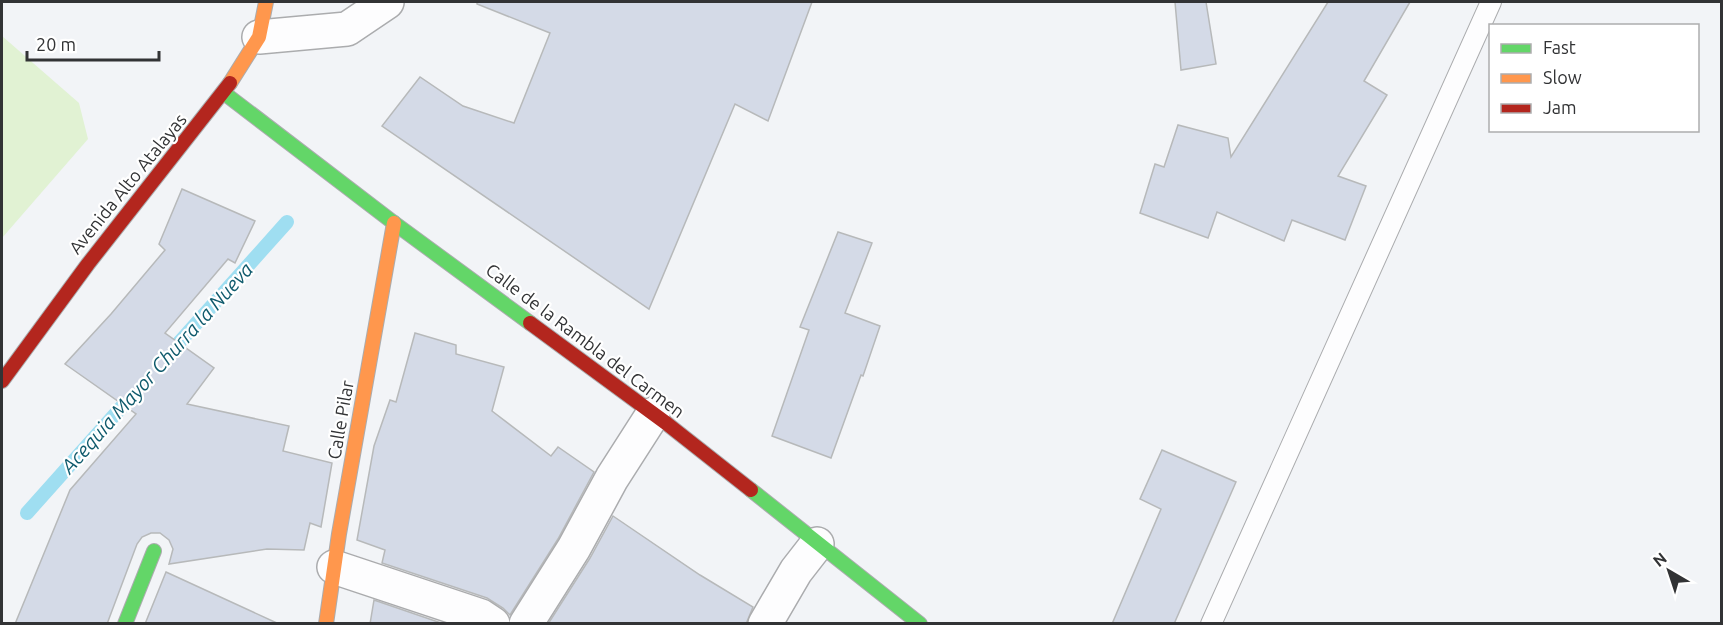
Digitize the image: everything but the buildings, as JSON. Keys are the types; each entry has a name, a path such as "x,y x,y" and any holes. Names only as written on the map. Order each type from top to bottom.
{"street":[{"name":"Avenida Alto Atalayas","path":"2,381 88,264 224,93 259,37 266,2"},
{"path":"259,37 346,29 387,2"},
{"name":"Calle de la Rambla del Carmen","path":"224,93 394,223 653,414 920,624"},
{"name":"Calle Pilar","path":"326,624 394,223"},
{"path":"526,624 574,548 612,478 653,414"},
{"path":"765,624 796,572 817,544"},
{"path":"125,624 154,551"},
{"path":"334,567 481,616 493,624"}],"lane":[{"path":"1211,624 1491,2"}],"green space":[{"path":"2,36 79,103 88,139 2,238"}],"waterway":[{"name":"Acequia Mayor Churra la Nueva","path":"168,355 287,222"},
{"name":"Acequia Mayor Churra la Nueva","path":"27,513 135,392"}],"traffic: fast":[{"path":"224,93 530,323"},
{"path":"751,490 920,624"},
{"path":"125,624 154,551"}],"traffic: slow":[{"path":"230,83 259,37 266,2"},
{"path":"326,624 339,534 394,223"}],"traffic: jam":[{"path":"2,381 88,264 230,83"},
{"path":"530,323 666,423 751,490"}]}
